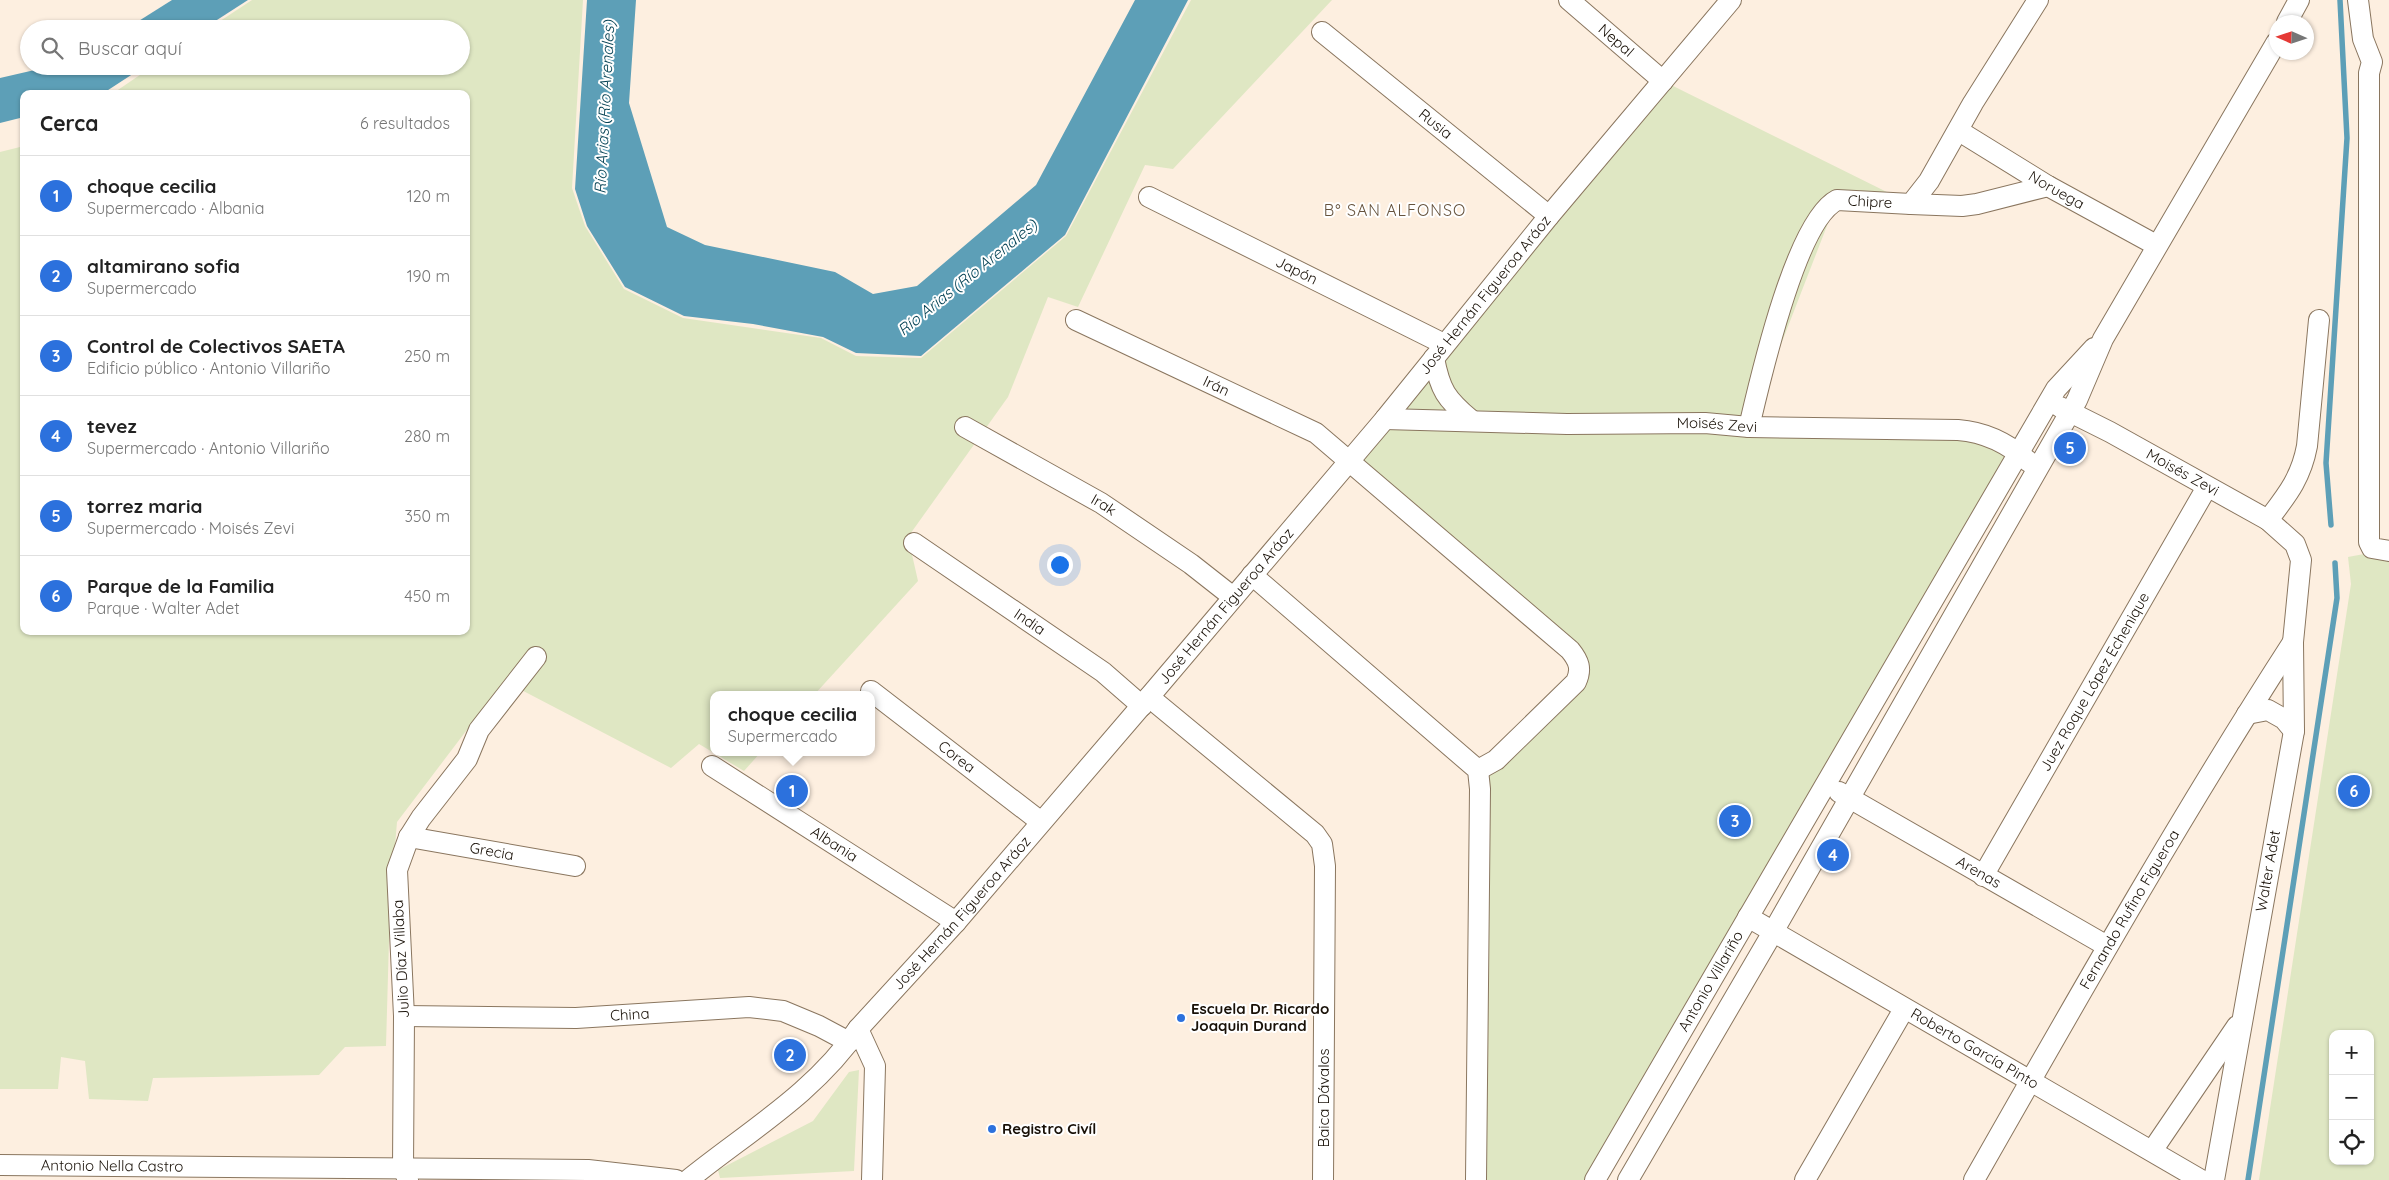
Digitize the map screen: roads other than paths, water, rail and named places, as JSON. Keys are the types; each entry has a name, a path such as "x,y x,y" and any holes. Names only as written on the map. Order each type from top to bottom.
{"street":[{"name":"Nepal","path":"1569,0 1663,81"},
{"name":"José Hernán Figueroa Aráoz","path":"688,1180 822,1073 956,922 1146,702 1348,463 1549,216 1731,0"},
{"name":"Chipre","path":"1749,427 1770,343 1785,296 1806,241 1821,212 1827,205 1837,200 1912,204 1930,181 1973,103 2038,0"},
{"path":"2291,15 2299,0"},
{"path":"2358,0 2363,39 2380,62 2369,73 2368,542 2372,548 2384,551"},
{"name":"Rusia","path":"1322,32 1549,216"},
{"path":"2102,340 2269,55"},
{"name":"Noruega","path":"1959,130 2048,186 2156,245"},
{"path":"1912,204 1969,205 2048,186"},
{"name":"Japón","path":"1149,197 1439,351"},
{"name":"Irán","path":"1076,320 1316,433 1348,463 1570,650 1578,660 1580,672 1576,682 1496,760 1478,770"},
{"path":"2268,520 2298,479 2304,466 2320,320"},
{"name":"Antonio Villariño","path":"1595,1180 2056,389 2102,340"},
{"name":"Antonio Villariño","path":"1628,1180 1850,799 2071,412 2102,340"},
{"path":"1439,351 1439,382 1444,394 1471,420"},
{"name":"Moisés Zevi","path":"2048,403 2071,412 2268,520 2295,544 2301,560"},
{"name":"Moisés Zevi","path":"1385,418 1567,424 1705,423 1749,427 1966,430 1991,437 2019,453 2038,470"},
{"name":"Irak","path":"966,427 1101,504 1191,564 1233,597"},
{"name":"Juez Roque López Echenique","path":"1983,876 2207,487"},
{"name":"India","path":"914,543 1146,702 1315,834 1322,844 1325,866"},
{"name":"Walter Adet","path":"2214,1180 2240,1022 2294,731 2293,642 2301,560"},
{"path":"1252,575 1478,770 1480,789 1476,1180"},
{"name":"Fernando Rufino Figueroa","path":"1974,1180 2107,946 2246,714 2293,642"},
{"name":"Julio Díaz Villaba","path":"406,1174 404,1016 398,870 409,837 420,818 467,760 479,730 536,657"},
{"name":"Corea","path":"875,694 1041,822"},
{"path":"2246,714 2268,710 2284,719 2294,731"},
{"name":"Albania","path":"712,766 956,922"},
{"name":"Arenas","path":"1826,784 2107,946"},
{"name":"Grecia","path":"409,837 575,866"},
{"name":"Baica Dávalos","path":"1324,1180 1325,866"},
{"name":"Roberto García Pinto","path":"1748,917 2029,1082 2152,1150 2201,1180"},
{"name":"China","path":"404,1016 576,1018 749,1007 783,1011 819,1026 854,1036"},
{"path":"1805,1180 1904,1009"},
{"path":"2152,1150 2240,1022"},
{"path":"854,1036 874,1066 872,1180"},
{"name":"Antonio Nella Castro","path":"0,1166 119,1173 264,1174 406,1174 588,1170 676,1180"}],"water":[{"path":"172,0 248,0 217,20 140,20"},
{"name":"Río Arias (Río Arenales)","path":"587,0 636,0 629,103 667,227 705,245 835,272 873,294 917,286 1036,185 1135,0 1188,0 1065,235 921,356 856,353 823,337 753,324 684,316 625,287 587,226 575,189"},
{"path":"20,73 20,75 131,75 108,90 20,90 20,118 0,123 0,78"}],"waterway":[{"path":"2331,525 2326,463 2347,138 2340,0"},
{"path":"2248,1180 2337,598 2335,563"}],"place":[{"name":"torrez maria","path":"2070,448"},
{"name":"choque cecilia","path":"792,791"},
{"name":"Parque de la Familia","path":"2354,791"},
{"name":"Control de Colectivos SAETA","path":"1735,821"},
{"name":"tevez","path":"1833,855"},
{"name":"Escuela Dr. Ricardo Joaquin Durand","path":"1181,1018"},
{"name":"altamirano sofia","path":"790,1055"},
{"name":"Registro Civíl","path":"992,1129"}],"district":[{"name":"B° SAN ALFONSO","path":"1395,210"}]}
